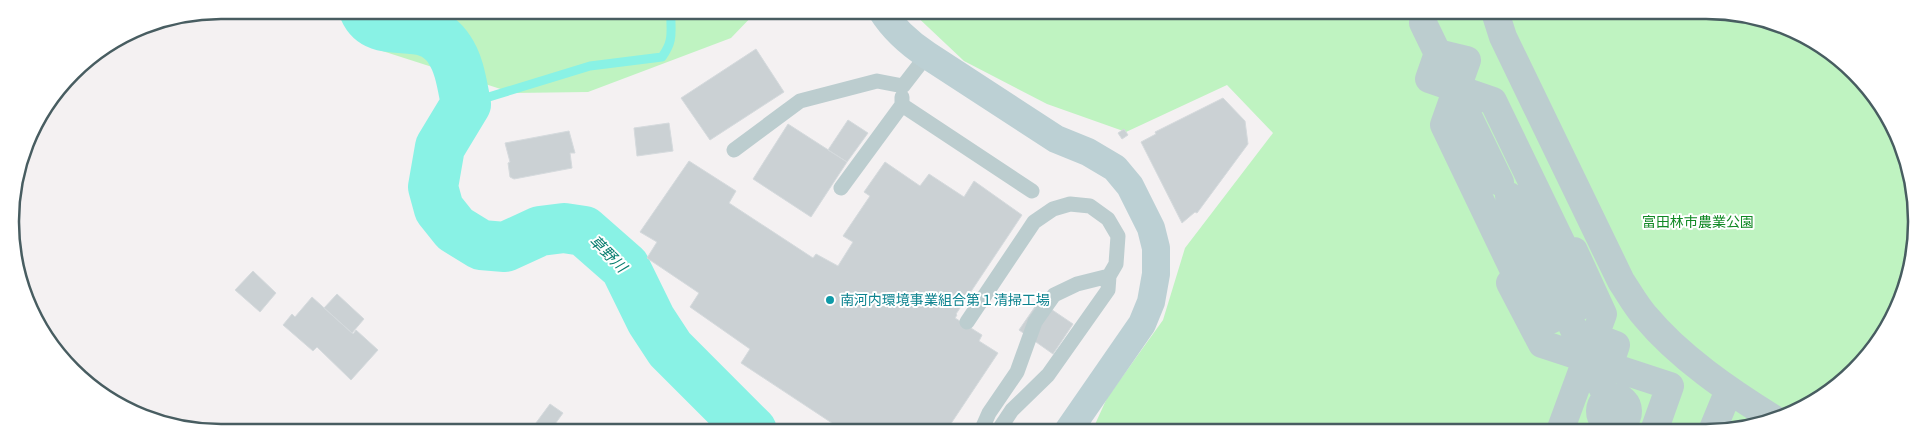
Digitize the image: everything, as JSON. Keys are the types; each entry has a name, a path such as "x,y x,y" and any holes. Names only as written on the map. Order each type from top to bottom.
{"street":[{"path":"887,19 907,41 1056,139 1088,152 1116,168 1130,186 1151,228 1156,248 1156,274 1148,310 1142,324 1073,424"},
{"path":"1423,19 1423,23 1463,108 1505,189 1612,413 1643,424"},
{"path":"1497,19 1503,37 1621,281 1645,316 1671,342 1729,390 1767,414"},
{"path":"1463,108 1506,127 1567,254 1570,323 1612,413"},
{"path":"1463,108 1492,226 1518,279 1570,323 1612,413"},
{"path":"1492,226 1518,152"},
{"path":"1505,189 1542,202"},
{"path":"1561,424 1570,323 1574,251 1567,254"},
{"path":"1518,279 1510,283 1670,386 1659,424"},
{"path":"1715,424 1729,390"}],"lane":[{"path":"841,188 902,105 903,86 927,55"},
{"path":"734,150 800,101 877,81 903,86"},
{"path":"902,105 1032,191"},
{"path":"966,322 1034,222 1053,209 1070,204 1090,206 1108,219 1118,236 1116,264 1109,276 1108,290 1048,375 1012,410 1003,424"},
{"path":"984,424 1017,372 1035,322 1054,295 1077,284 1109,276"}],"green space":[{"path":"351,19 749,19 731,38 588,92 513,93 373,48"},
{"name":"富田林市農業公園","path":"919,19 1732,20 1783,34 1807,46 1839,69 1866,98 1881,120 1893,144 1901,169 1908,208 1907,248 1893,299 1874,334 1849,365 1818,390 1783,409 1732,423 1095,424 1107,398 1163,320 1185,248 1273,133 1227,85 1126,132 1047,104 964,61"}],"building":[{"path":"756,49 784,92 710,140 681,98"},
{"path":"1223,98 1245,121 1248,144 1197,213 1195,212 1182,223 1141,142 1156,134 1155,132"},
{"path":"848,120 868,133 847,162 828,150"},
{"path":"669,123 673,151 637,156 634,128"},
{"path":"788,124 847,162 811,217 753,179"},
{"path":"1124,129 1128,135 1122,139 1118,133"},
{"path":"569,131 575,153 570,153 572,168 514,179 510,177 508,163 510,162 505,143"},
{"name":"南河内環境事業組合第１清掃工場","path":"689,161 736,191 729,203 813,258 816,254 838,266 853,242 843,236 870,196 864,192 885,162 920,186 929,174 964,197 974,181 1022,215 956,314 955,318 982,335 979,341 998,353 951,424 833,424 741,363 750,349 690,307 699,293 647,258 657,242 640,232"},
{"path":"253,271 276,293 260,312 235,290"},
{"path":"337,294 364,319 352,333 324,308"},
{"path":"312,297 353,334 356,330 378,350 351,380 317,347 313,351 283,325 292,314 295,317"},
{"path":"1039,301 1073,324 1053,354 1019,330"},
{"path":"550,404 563,413 555,424 535,424"},
{"path":"1620,404 1624,411 1621,418 1615,421 1608,419 1604,413 1607,406"}],"waterway":[{"name":"草野川","path":"370,19 380,25 391,28 416,29 428,32 439,38 449,49 456,62 466,104 440,147 433,187 439,209 455,229 481,245 505,247 540,231 564,228 584,231 625,267 651,320 670,349 745,424"},
{"path":"466,104 590,66 662,57 669,45 671,19"}],"place":[{"name":"南河内環境事業組合第１清掃工場","path":"830,300"}]}
